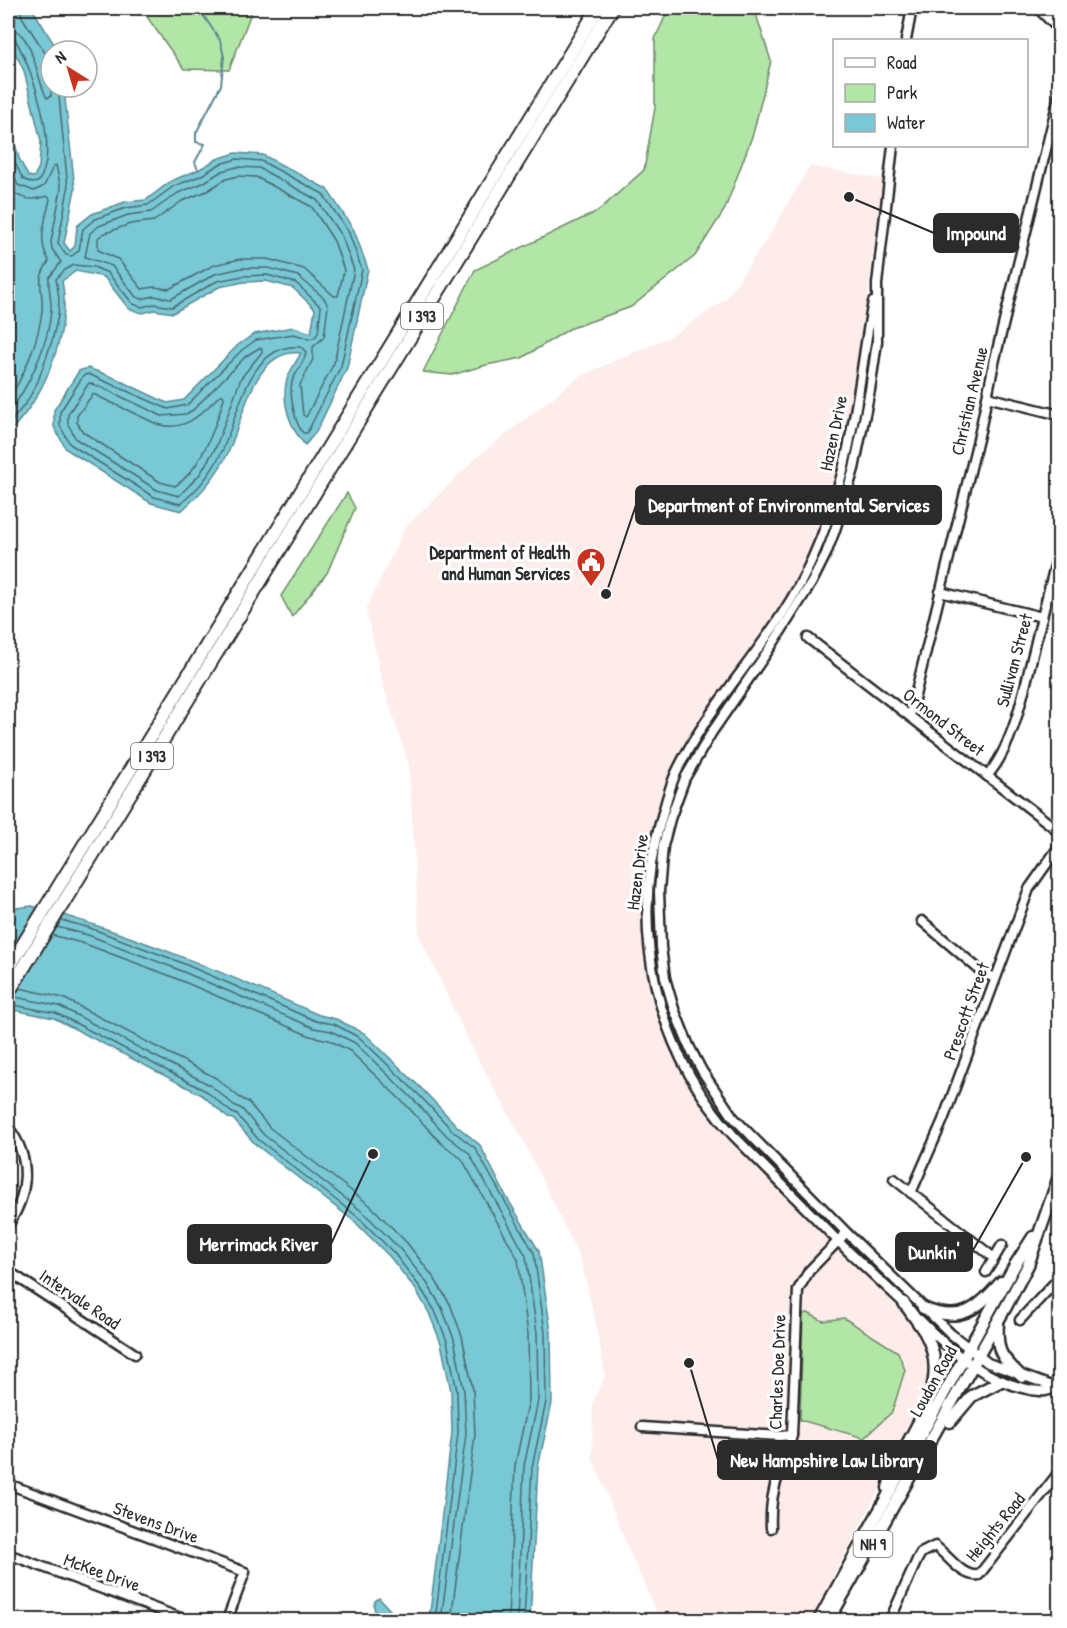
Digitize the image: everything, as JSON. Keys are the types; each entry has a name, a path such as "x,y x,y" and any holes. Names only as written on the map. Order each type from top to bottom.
{"highway":[{"name":"I 393","path":"8,993 65,886 598,8"},
{"name":"I 393","path":"8,969 65,886 612,8"}],"main road":[{"path":"1039,8 1059,29"},
{"name":"Loudon Road","path":"819,1620 971,1357 998,1321 1028,1265 1059,1174"},
{"name":"Loudon Road","path":"829,1620 905,1485 1015,1265 1042,1221"},
{"path":"923,1308 944,1316 966,1313 984,1300 1015,1265"},
{"path":"884,1504 892,1473 921,1418 933,1388 935,1361 926,1334 904,1303"},
{"path":"998,1321 997,1341 1003,1359 1022,1377"},
{"path":"905,1485 923,1467 962,1405 981,1390 1001,1381"}],"street":[{"path":"906,39 912,8"},
{"name":"Christian Avenue","path":"910,716 1059,92"},
{"name":"Hazen Drive","path":"893,147 877,284 865,341 848,451 825,527 805,574 787,607 695,740 676,774 656,834 648,882 648,938 656,993 680,1056 698,1088 724,1125 927,1327 971,1357"},
{"name":"Hazen Drive","path":"877,284 877,342 870,390 854,469 836,530 809,587 712,732 685,778 663,846 658,923 665,978 674,1009 702,1071 733,1117 971,1357"},
{"path":"987,397 1059,415"},
{"name":"Sullivan Street","path":"987,776 1005,746 1016,716 1059,546"},
{"path":"940,592 1042,617"},
{"name":"Ormond Street","path":"808,638 1059,832"},
{"name":"Prescott Street","path":"911,1193 943,1120 1029,889 1059,845"},
{"path":"922,921 976,968 996,978"},
{"path":"8,1127 23,1156 26,1183 20,1205 8,1225"},
{"path":"894,1179 994,1258"},
{"name":"Charles Doe Drive","path":"771,1528 771,1501 789,1450 792,1434 798,1290 809,1271 846,1232"},
{"path":"986,1272 1002,1245"},
{"name":"Intervale Road","path":"8,1271 135,1354"},
{"path":"1020,1320 1059,1277"},
{"path":"971,1357 1022,1377 1041,1381 1057,1389"},
{"path":"971,1357 993,1378 1001,1381 1046,1392 1057,1389"},
{"path":"642,1427 780,1436 792,1434"},
{"name":"Heights Road","path":"890,1620 921,1553 935,1546 966,1573 973,1576 979,1575 1059,1471"},
{"name":"Stevens Drive","path":"8,1484 245,1572 227,1620"},
{"name":"McKee Drive","path":"8,1554 186,1620"}],"shaded area":[{"path":"810,166 883,179 859,361 843,458 828,508 821,525 813,536 811,551 799,578 773,622 678,757 650,839 642,913 645,953 650,987 664,1032 696,1097 734,1143 915,1325 928,1349 931,1370 922,1409 810,1620 660,1620 592,1457 593,1402 605,1376 596,1324 581,1261 523,1140 473,1050 419,935 409,765 383,685 366,609 405,528 477,457 580,376 672,336 726,299 770,234"}],"green space":[{"path":"145,8 253,8 229,70 184,69 147,17"},
{"path":"669,8 754,8 771,61 753,134 725,209 695,256 631,307 569,329 522,358 452,375 423,372 475,270 598,211 644,170 655,108 655,39"},
{"path":"347,493 355,508 327,573 292,617 281,596"},
{"path":"808,1313 823,1321 844,1318 898,1352 905,1370 892,1412 864,1438 800,1420 803,1314"}],"water":[{"path":"8,8 32,8 51,39 39,39 39,99 65,99 75,189 64,243 70,251 75,246 77,226 92,214 125,202 146,200 171,181 217,159 236,153 263,155 327,189 354,230 368,269 347,368 316,432 305,445 292,424 285,400 286,383 290,371 301,353 285,354 271,362 261,374 252,389 223,462 208,485 181,511 151,503 66,449 54,427 54,410 79,371 88,368 110,376 167,403 184,400 238,345 254,334 294,327 311,333 315,309 293,288 266,281 219,287 173,313 154,310 143,313 129,309 104,277 76,271 62,281 64,311 62,327 48,375 30,406 8,435 8,119 19,158 28,176 34,177 39,167 41,141 24,71 8,38"},
{"path":"32,906 177,955 319,1015 336,1019 364,1033 457,1126 480,1145 507,1198 539,1251 551,1332 552,1403 538,1467 530,1620 427,1620 430,1612 452,1433 451,1391 441,1343 429,1313 416,1290 390,1257 355,1222 255,1144 233,1119 228,1118 202,1095 54,1018 8,1009 8,909"},
{"path":"379,1598 399,1620 381,1620 374,1606 375,1601"}],"waterway":[{"path":"198,170 195,162 205,144 196,142 196,133 221,85 224,57 220,40 203,15 203,8"}],"place":[{"name":"Impound","path":"849,197"},
{"name":"Department of Health and Human Services","path":"591,588"},
{"name":"Department of Environmental Services","path":"606,594"},
{"name":"Merrimack River","path":"373,1154"},
{"name":"Dunkin'","path":"1026,1157"},
{"name":"New Hampshire Law Library","path":"689,1363"}]}
